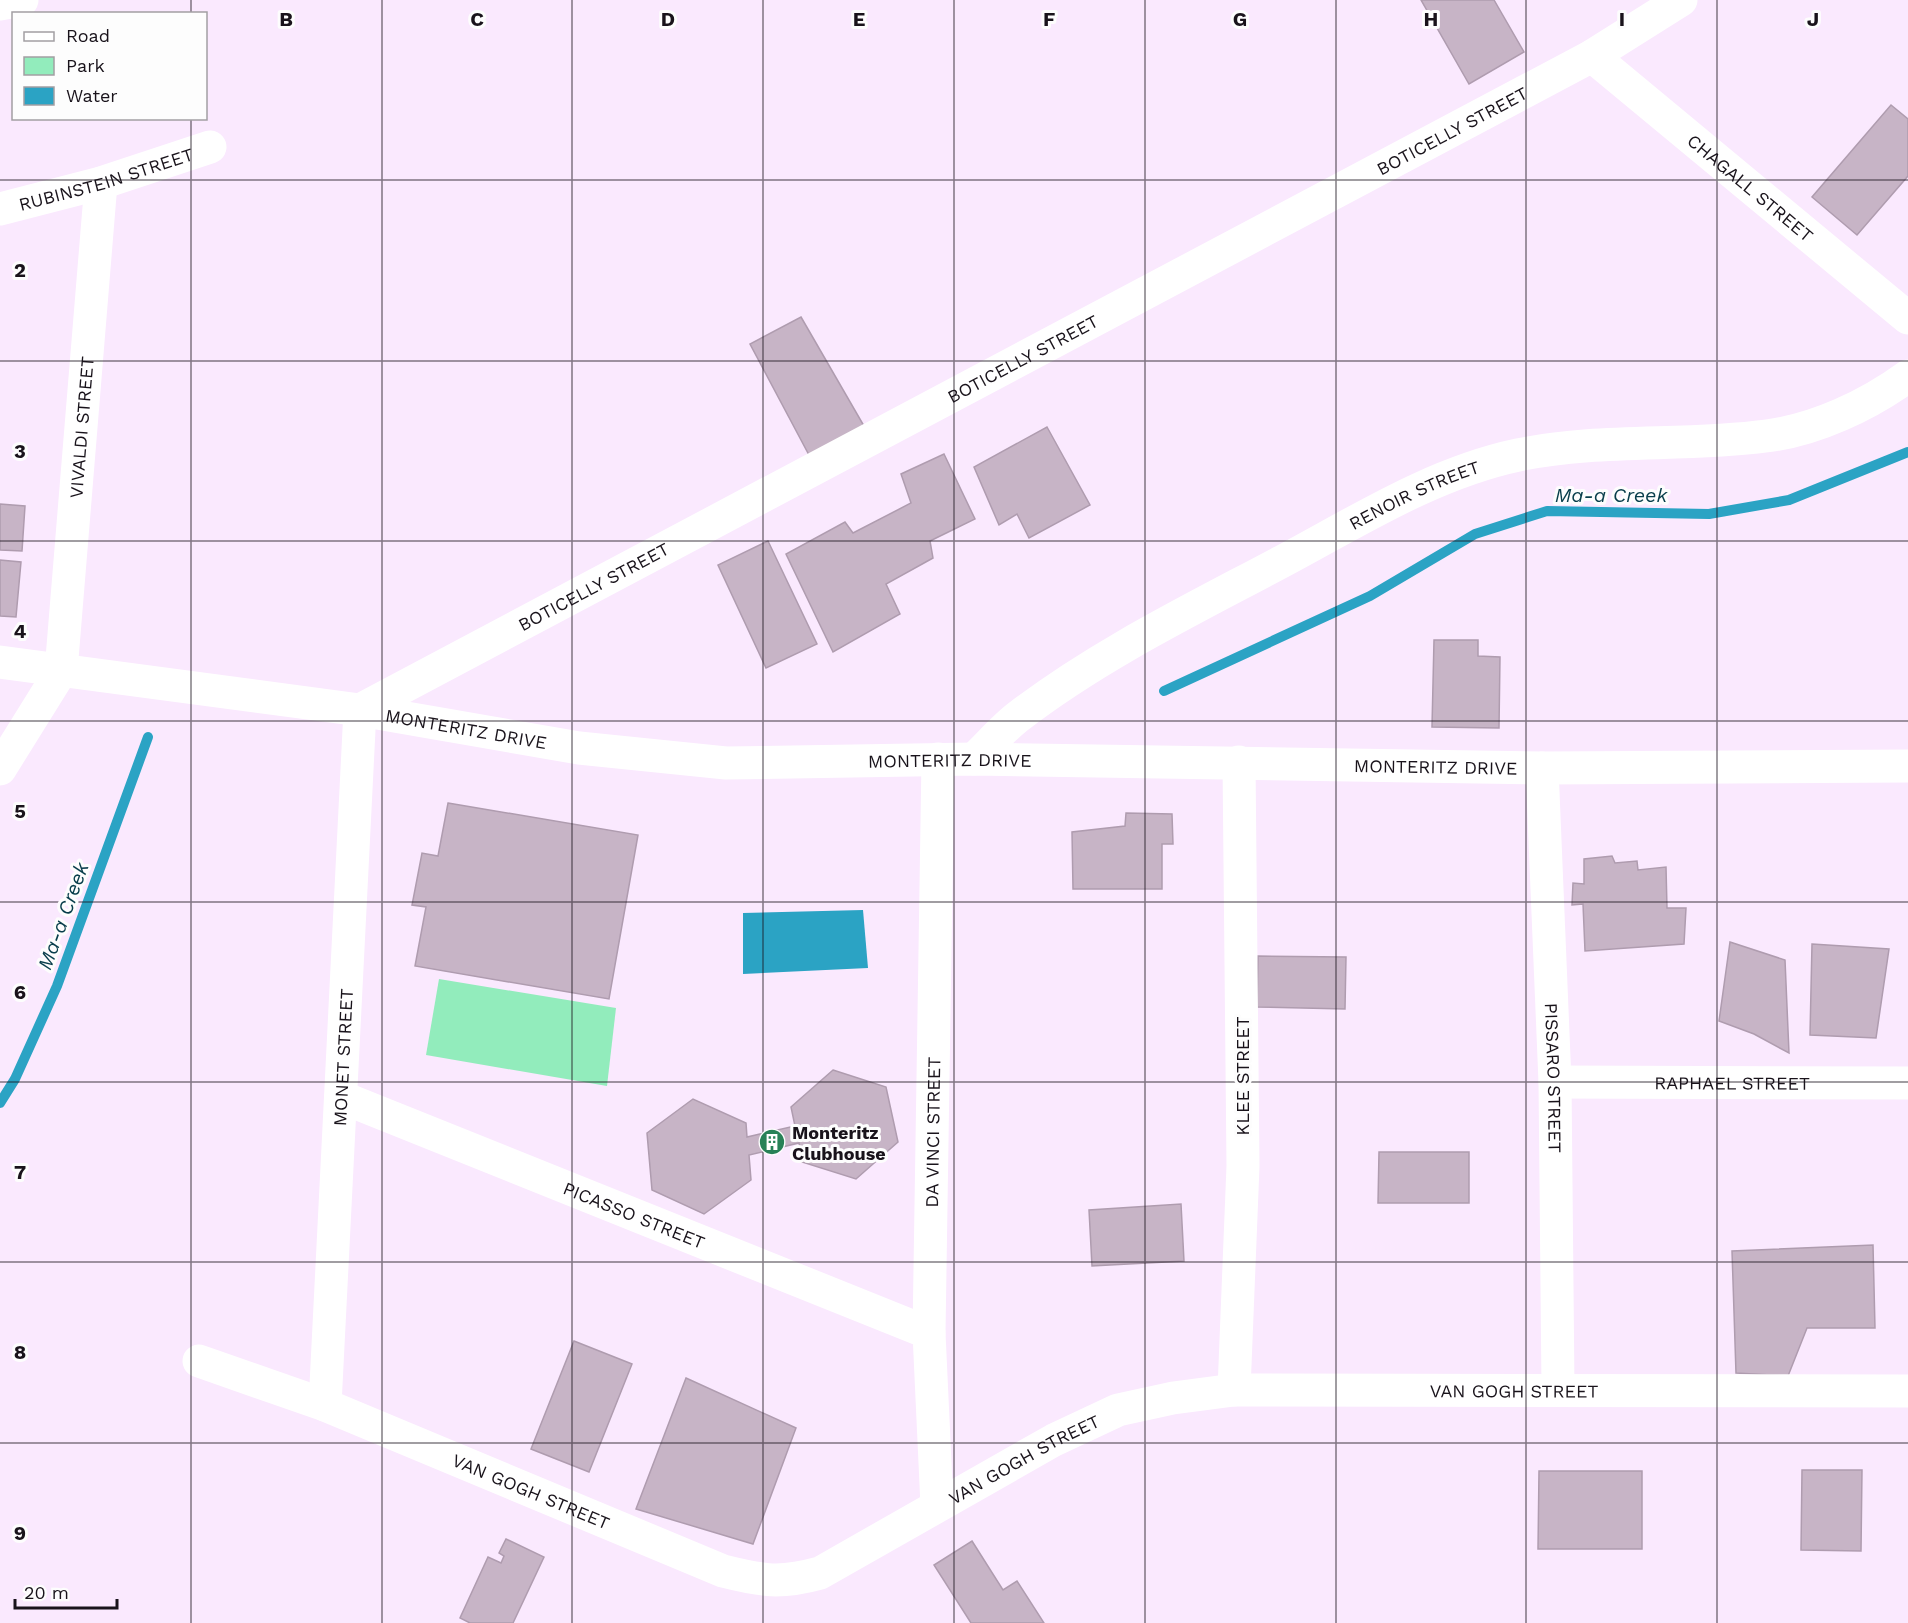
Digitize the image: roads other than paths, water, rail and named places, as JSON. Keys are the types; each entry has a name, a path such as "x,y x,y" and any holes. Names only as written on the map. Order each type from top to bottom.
{"street":[{"path":"0,4 22,0"},
{"name":"BOTICELLY STREET","path":"360,710 1592,56 1681,0"},
{"name":"CHAGALL STREET","path":"1592,56 1908,318"},
{"name":"RUBINSTEIN STREET","path":"0,209 101,183 210,147"},
{"name":"VIVALDI STREET","path":"61,671 101,183"},
{"name":"RENOIR STREET","path":"974,759 1017,717 1118,650 1400,498 1463,470 1519,455 1585,447 1768,436 1820,423 1864,403 1908,376"},
{"name":"MONTERITZ DRIVE","path":"0,662 360,710 579,748 647,757 726,763 974,759 1542,768 1908,766"},
{"path":"0,769 61,671"},
{"name":"MONET STREET","path":"325,1405 360,710"},
{"name":"DA VINCI STREET","path":"937,1506 929,1333 938,759"},
{"name":"KLEE STREET","path":"1234,1390 1243,1166 1239,762"},
{"name":"PISSARO STREET","path":"1542,768 1555,1082 1558,1388"},
{"name":"RAPHAEL STREET","path":"1555,1082 1908,1083"},
{"name":"PICASSO STREET","path":"341,1098 929,1333"},
{"name":"VAN GOGH STREET","path":"199,1361 325,1405 723,1571 758,1580 791,1581 820,1573 1054,1440 1118,1410 1173,1398 1234,1390 1558,1388 1908,1391"}],"water":[{"path":"863,910 868,968 743,974 743,913"}],"waterway":[{"name":"Ma-a Creek","path":"1164,691 1370,596 1475,534 1547,511 1709,514 1789,500 1908,452"},
{"name":"Ma-a Creek","path":"0,1103 15,1079 57,986 148,737"}],"place":[{"name":"Monteritz Clubhouse","path":"772,1142"}]}
